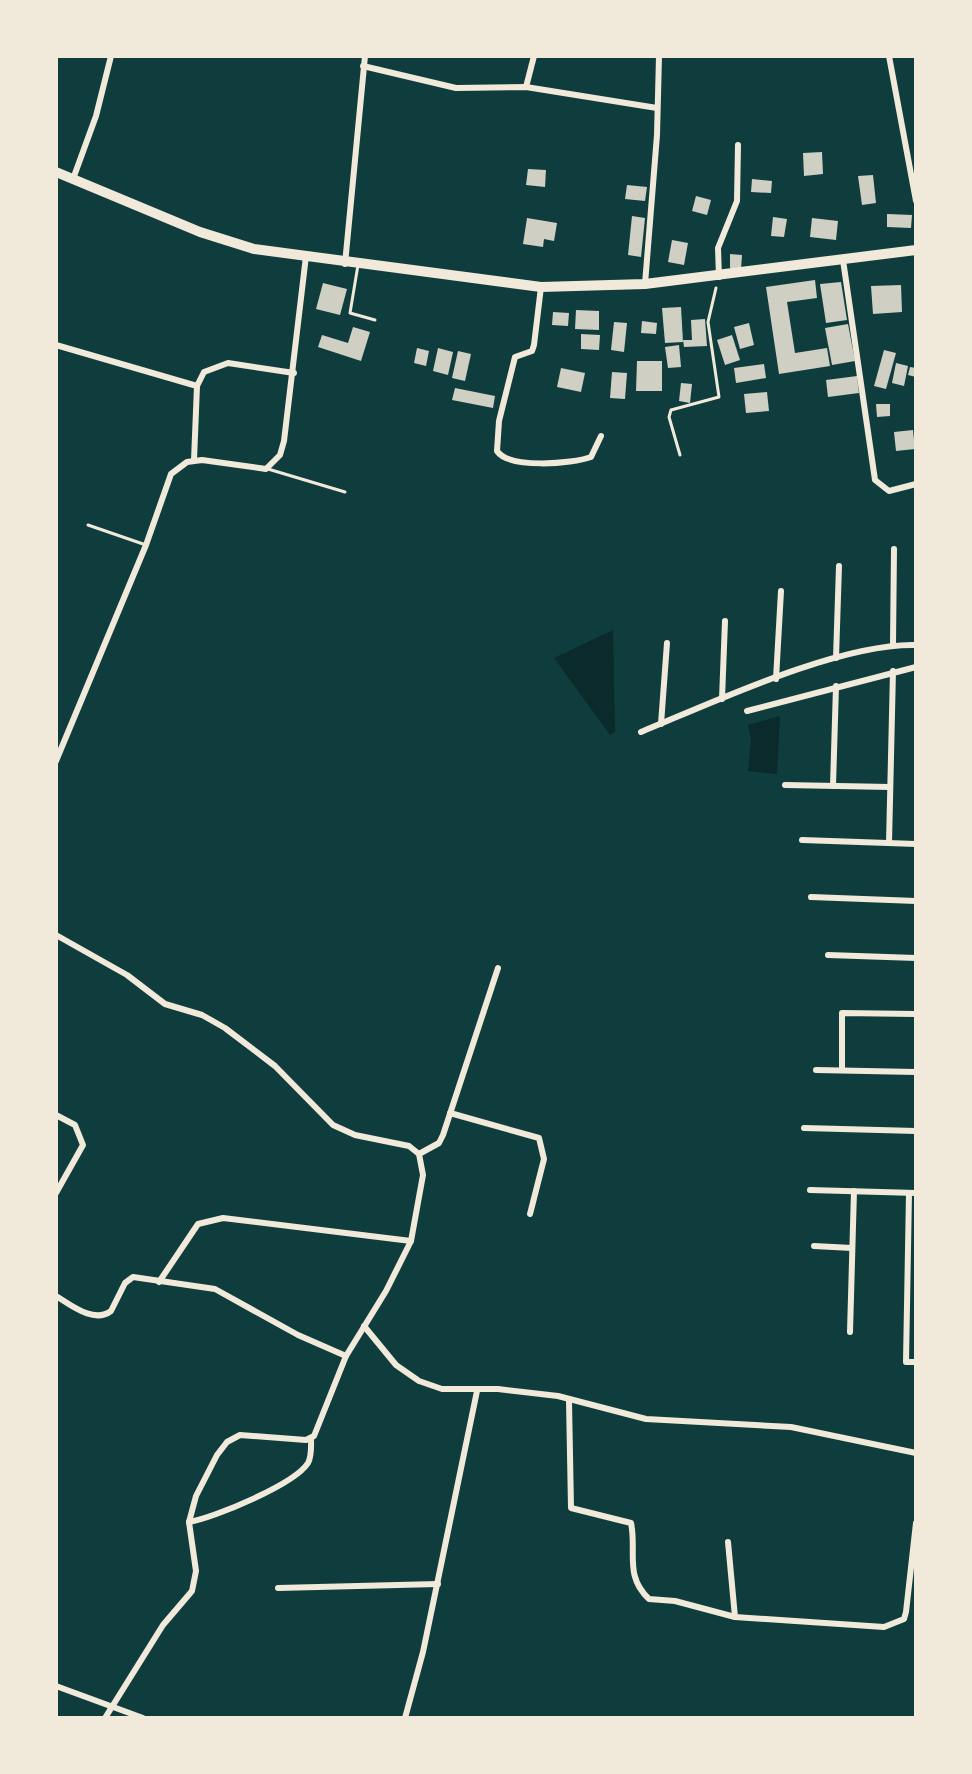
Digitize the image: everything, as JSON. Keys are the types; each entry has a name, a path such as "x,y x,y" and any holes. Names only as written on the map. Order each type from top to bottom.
{"main road":[{"path":"56,172 200,232 254,249 345,264 541,287 645,284 719,277 916,250"}],"street":[{"path":"73,179 96,116 111,56"},
{"path":"345,264 365,56"},
{"path":"526,87 534,56"},
{"path":"645,284 659,56"},
{"path":"889,56 916,201"},
{"path":"363,66 456,88 526,87 657,108"},
{"path":"719,277 718,248 737,201 738,145"},
{"path":"56,761 146,545 167,481 177,467 194,460 266,469 280,455 294,373 306,256"},
{"path":"843,260 875,480 889,491 916,484"},
{"path":"541,287 534,345 532,351 515,357 499,421 497,451 507,460 578,462 591,457 601,436"},
{"path":"56,345 197,386"},
{"path":"194,460 197,386 209,369 228,363 294,373"},
{"path":"893,644 894,549"},
{"path":"836,658 839,566"},
{"path":"776,679 781,591"},
{"path":"722,699 725,621"},
{"path":"661,724 667,643"},
{"path":"641,732 836,658 893,644 916,645"},
{"path":"747,711 916,667"},
{"path":"889,843 893,671"},
{"path":"833,786 836,686"},
{"path":"785,785 890,787"},
{"path":"802,840 916,844"},
{"path":"811,897 916,901"},
{"path":"56,935 127,975 165,1004 202,1015 225,1028 275,1066 333,1125 355,1135 409,1146 419,1154 423,1175 411,1241 386,1291 346,1356 311,1438 309,1462 297,1474 221,1514 189,1522"},
{"path":"828,955 916,958"},
{"path":"419,1154 439,1143 498,968"},
{"path":"842,1070 842,1013 916,1014"},
{"path":"816,1070 916,1072"},
{"path":"450,1113 539,1138 544,1159 530,1214"},
{"path":"56,1115 75,1125 83,1145 56,1193"},
{"path":"804,1128 916,1131"},
{"path":"810,1190 913,1193 906,1362 916,1362"},
{"path":"850,1332 854,1191"},
{"path":"159,1282 198,1224 223,1218 411,1241"},
{"path":"814,1246 852,1248"},
{"path":"56,1296 82,1312 107,1315 125,1283 133,1277 215,1289 298,1335 346,1356"},
{"path":"907,1307 916,1306"},
{"path":"364,1326 396,1365 419,1381 442,1389 530,1392 646,1419 791,1427 916,1453"},
{"path":"405,1718 438,1584 477,1391"},
{"path":"569,1401 571,1508 631,1523 632,1571 635,1583 649,1599 675,1601 735,1617 872,1626 898,1623 906,1612 916,1523"},
{"path":"105,1718 163,1625 192,1591 196,1571 189,1522 196,1496 227,1442 240,1435 311,1438"},
{"path":"728,1542 735,1617"},
{"path":"278,1588 438,1584"},
{"path":"56,1686 143,1718"}],"lane":[{"path":"358,265 350,313 375,320"},
{"path":"266,469 345,492"},
{"path":"88,525 146,545"}],"path":[{"path":"680,455 669,417 671,410 719,397 708,322 719,277"}],"water":[{"path":"613,630 615,732 610,735 554,658"},
{"path":"780,716 777,774 748,771 751,740 748,725"}],"building":[{"path":"822,152 823,174 804,176 803,153"},
{"path":"528,169 546,170 545,187 526,185"},
{"path":"873,175 876,203 862,205 858,176"},
{"path":"752,179 772,181 771,193 751,192"},
{"path":"627,185 647,187 645,201 625,199"},
{"path":"696,196 711,200 707,215 692,211"},
{"path":"887,214 912,215 911,228 887,227"},
{"path":"632,216 645,218 641,257 628,255"},
{"path":"773,217 787,219 784,237 771,236"},
{"path":"527,218 557,223 554,241 544,239 543,247 523,244"},
{"path":"812,218 838,221 836,240 810,237"},
{"path":"672,240 688,243 684,265 668,262"},
{"path":"730,254 742,255 741,269 730,268"},
{"path":"815,280 817,298 787,302 795,353 827,348 830,366 779,374 766,287"},
{"path":"841,282 847,320 826,323 820,284"},
{"path":"323,283 347,289 340,315 316,309"},
{"path":"901,285 902,312 873,314 871,286"},
{"path":"681,307 683,342 665,343 662,308"},
{"path":"576,310 599,311 599,330 575,329"},
{"path":"553,312 569,313 568,326 552,325"},
{"path":"705,319 707,346 684,347 683,340 692,340 691,320"},
{"path":"642,321 657,323 656,334 641,333"},
{"path":"614,322 627,323 624,352 611,350"},
{"path":"749,323 754,345 740,349 734,327"},
{"path":"848,324 855,361 832,365 825,328"},
{"path":"353,327 370,332 361,361 318,347 322,335 348,343"},
{"path":"581,334 600,335 599,350 581,349"},
{"path":"732,335 740,360 725,365 717,340"},
{"path":"679,345 681,367 668,368 665,347"},
{"path":"417,348 429,351 426,366 414,363"},
{"path":"438,348 453,352 448,375 433,371"},
{"path":"884,350 896,353 886,389 874,386"},
{"path":"458,351 471,354 465,381 452,378"},
{"path":"637,361 662,361 662,391 636,391"},
{"path":"896,363 908,366 904,386 892,383"},
{"path":"764,364 766,378 736,383 734,368"},
{"path":"910,367 916,368 916,377 908,375"},
{"path":"561,368 585,373 581,392 557,387"},
{"path":"612,372 627,373 625,399 610,398"},
{"path":"857,376 859,393 828,397 826,380"},
{"path":"681,383 692,384 690,403 679,401"},
{"path":"455,388 495,396 493,408 452,400"},
{"path":"767,392 769,411 746,413 744,394"},
{"path":"876,404 890,404 890,416 877,417"},
{"path":"913,430 915,449 896,451 894,432"}]}
